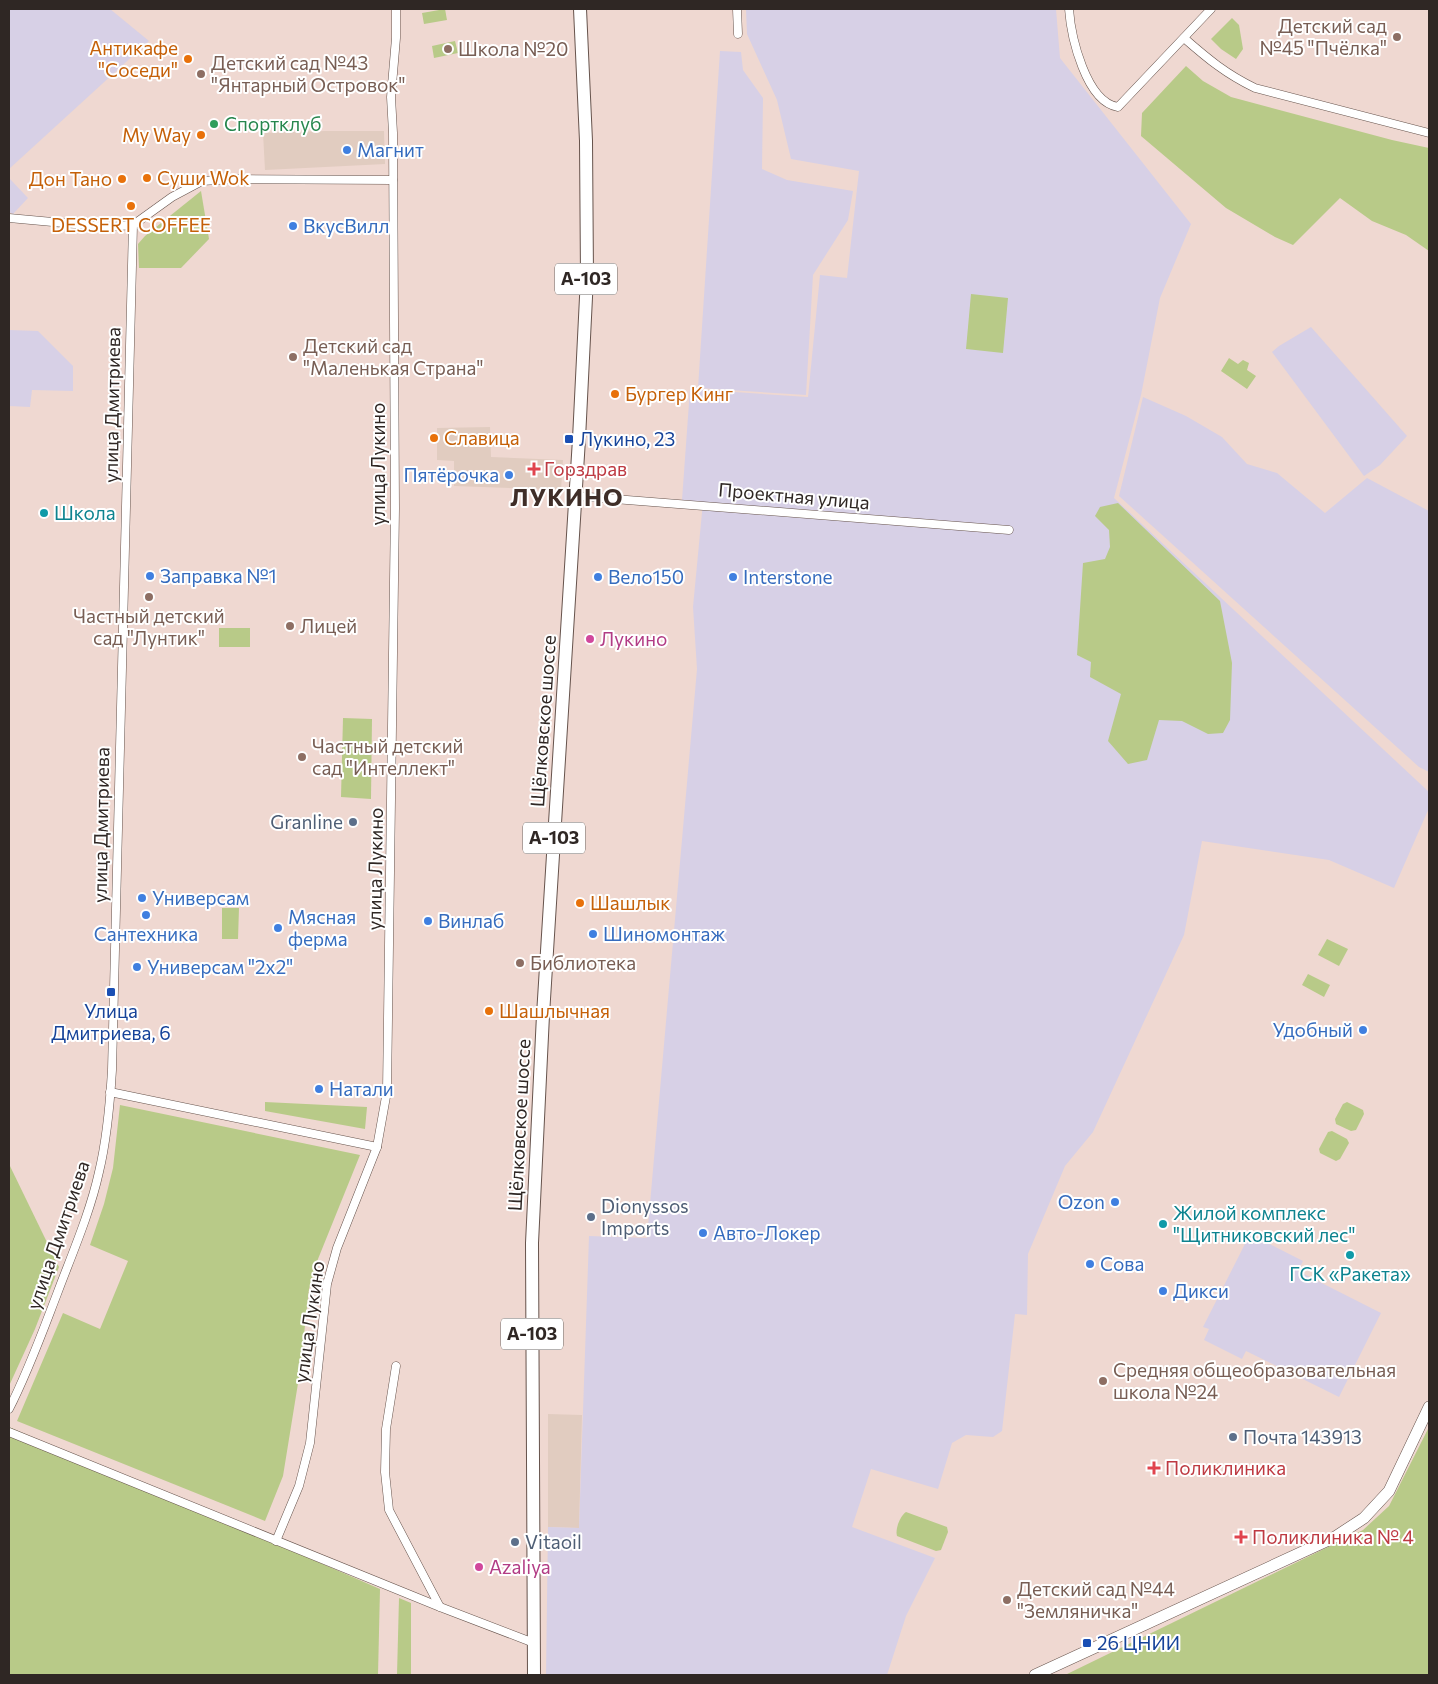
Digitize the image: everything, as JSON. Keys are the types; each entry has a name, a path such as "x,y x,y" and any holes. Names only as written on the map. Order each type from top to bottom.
{"main road":[{"name":"Щёлковское шоссе","path":"534,1675 532,1224 586,300 586,141 580,9"},
{"path":"1034,1675 1335,1537 1364,1518 1388,1492 1429,1407"}],"street":[{"name":"улица Лукино","path":"276,1541 299,1486 310,1443 327,1284 337,1248 376,1147 385,1106 388,1065 395,508 391,96 396,38 396,9"},
{"path":"737,9 738,34"},
{"path":"1069,9 1076,51 1083,67 1100,98 1110,106 1118,107 1211,9"},
{"path":"1184,38 1232,77 1255,88 1429,134"},
{"path":"9,218 107,227 132,224 172,197 202,180 234,178 393,180"},
{"name":"улица Дмитриева","path":"9,1409 41,1336 79,1234 99,1172 110,1092 132,224"},
{"name":"Проектная улица","path":"576,496 1009,530"},
{"path":"110,1092 376,1147"},
{"path":"396,1366 386,1429 384,1472 389,1510 440,1607"},
{"path":"9,1432 440,1607 534,1643"}],"shaded area":[{"path":"9,9 110,9 149,41 9,169"},
{"path":"746,9 1056,9 1060,58 1191,224 1160,298 1141,395 1114,498 1429,792 1429,808 1394,888 1329,860 1202,841 1184,935 1093,1132 1065,1166 1028,1254 1027,1315 1015,1314 1002,1431 993,1437 966,1435 952,1443 938,1489 871,1469 852,1527 935,1558 906,1616 887,1675 546,1675 548,1527 579,1528 589,1236 647,1238 697,669 693,607 703,502 682,500 690,389 808,397 820,275 847,278 859,171 791,159 777,100 747,34"},
{"path":"720,51 741,52 743,70 763,98 762,169 787,180 853,191 848,220 813,275 806,395 698,388"},
{"path":"384,131 385,164 265,170 263,133"},
{"path":"9,178 28,198 13,214 9,212"},
{"path":"1311,327 1407,436 1380,465 1364,476 1272,352"},
{"path":"9,330 38,331 73,366 73,391 32,390 30,407 9,406"},
{"path":"1143,397 1186,416 1222,437 1247,464 1277,473 1325,513 1367,478 1429,511 1429,772 1419,767 1119,496"},
{"path":"490,427 491,457 563,460 561,490 454,486 454,461 437,460 437,428"},
{"path":"1250,1234 1303,1261 1298,1271 1381,1313 1339,1397 1246,1351 1242,1359 1204,1340 1209,1329 1203,1327"},
{"path":"548,1414 582,1415 579,1528 548,1527"}],"green space":[{"path":"445,9 447,20 424,24 422,13"},
{"path":"1232,18 1239,25 1243,49 1236,59 1221,49 1211,39"},
{"path":"455,41 458,53 434,58 432,46"},
{"path":"1186,66 1203,81 1231,97 1429,148 1429,251 1406,235 1372,221 1340,198 1293,245 1275,237 1226,208 1141,136 1142,113"},
{"path":"201,191 209,239 181,268 139,268 138,244 145,236"},
{"path":"971,294 1008,298 1003,353 966,349"},
{"path":"1229,358 1238,364 1243,360 1249,363 1247,370 1256,376 1247,389 1221,371"},
{"path":"1118,503 1220,601 1232,663 1230,720 1223,733 1208,734 1182,721 1159,720 1147,760 1128,764 1108,741 1121,694 1090,677 1091,662 1077,655 1083,563 1105,559 1110,547 1109,530 1095,516 1100,507"},
{"path":"219,628 250,628 250,647 219,647"},
{"path":"343,718 372,719 371,799 341,797"},
{"path":"222,908 239,908 238,939 222,939"},
{"path":"1327,939 1348,949 1339,966 1318,955"},
{"path":"1308,974 1330,985 1324,997 1302,985"},
{"path":"265,1102 367,1107 365,1129 265,1111"},
{"path":"1347,1102 1363,1110 1364,1114 1356,1130 1351,1131 1336,1124 1335,1119 1343,1104"},
{"path":"120,1105 360,1155 318,1259 309,1289 300,1371 283,1476 265,1521 17,1421 63,1313 100,1329 128,1261 90,1245 104,1204 113,1168"},
{"path":"1332,1131 1347,1139 1349,1143 1340,1159 1336,1161 1320,1153 1319,1149 1328,1132"},
{"path":"9,1164 59,1267 35,1329 9,1386"},
{"path":"9,1427 380,1589 378,1675 9,1675"},
{"path":"1429,1427 1429,1675 1065,1675 1363,1530 1389,1506"},
{"path":"906,1512 947,1527 948,1532 941,1550 936,1551 897,1536 899,1523"},
{"path":"399,1598 411,1603 411,1675 397,1675"}],"place":[{"name":"Детский сад №45 \"Пчёлка\"","path":"1397,37"},
{"name":"Школа №20","path":"448,49"},
{"name":"Антикафе \"Соседи\"","path":"188,59"},
{"name":"Детский сад №43 \"Янтарный Островок\"","path":"201,74"},
{"name":"Спортклуб","path":"214,124"},
{"name":"My Way","path":"201,135"},
{"name":"Магнит","path":"347,150"},
{"name":"Суши Wok","path":"147,178"},
{"name":"Дон Тано","path":"122,179"},
{"name":"DESSERT COFFEE","path":"131,206"},
{"name":"ВкусВилл","path":"293,226"},
{"name":"Детский сад \"Маленькая Страна\"","path":"293,357"},
{"name":"Бургер Кинг","path":"615,394"},
{"name":"Славица","path":"434,438"},
{"name":"Лукино, 23","path":"569,439"},
{"name":"Горздрав","path":"534,469"},
{"name":"Пятёрочка","path":"509,475"},
{"name":"Школа","path":"44,513"},
{"name":"Заправка №1","path":"150,576"},
{"name":"Вело150","path":"598,577"},
{"name":"Interstone","path":"733,577"},
{"name":"Частный детский сад \"Лунтик\"","path":"149,597"},
{"name":"Лицей","path":"290,626"},
{"name":"Лукино","path":"590,639"},
{"name":"Частный детский сад \"Интеллект\"","path":"302,757"},
{"name":"Granline","path":"353,822"},
{"name":"Универсам","path":"142,898"},
{"name":"Шашлык","path":"580,903"},
{"name":"Сантехника","path":"146,915"},
{"name":"Винлаб","path":"428,921"},
{"name":"Мясная ферма","path":"278,928"},
{"name":"Шиномонтаж","path":"593,934"},
{"name":"Библиотека","path":"520,963"},
{"name":"Универсам \"2x2\"","path":"137,967"},
{"name":"Улица Дмитриева, 6","path":"111,992"},
{"name":"Шашлычная","path":"489,1011"},
{"name":"Удобный","path":"1363,1030"},
{"name":"Натали","path":"319,1089"},
{"name":"Ozon","path":"1115,1202"},
{"name":"Dionyssos Imports","path":"591,1217"},
{"name":"Жилой комплекс \"Щитниковский лес\"","path":"1163,1224"},
{"name":"Авто-Локер","path":"703,1233"},
{"name":"ГСК «Ракета»","path":"1350,1255"},
{"name":"Сова","path":"1090,1264"},
{"name":"Дикси","path":"1163,1291"},
{"name":"Средняя общеобразовательная школа №24","path":"1103,1381"},
{"name":"Почта 143913","path":"1233,1437"},
{"name":"Поликлиника","path":"1154,1468"},
{"name":"Поликлиника № 4","path":"1241,1537"},
{"name":"Vitaoil","path":"515,1542"},
{"name":"Azaliya","path":"479,1567"},
{"name":"Детский сад №44 \"Земляничка\"","path":"1007,1600"},
{"name":"26 ЦНИИ","path":"1087,1643"}],"district":[{"name":"ЛУКИНО","path":"567,498"}]}
